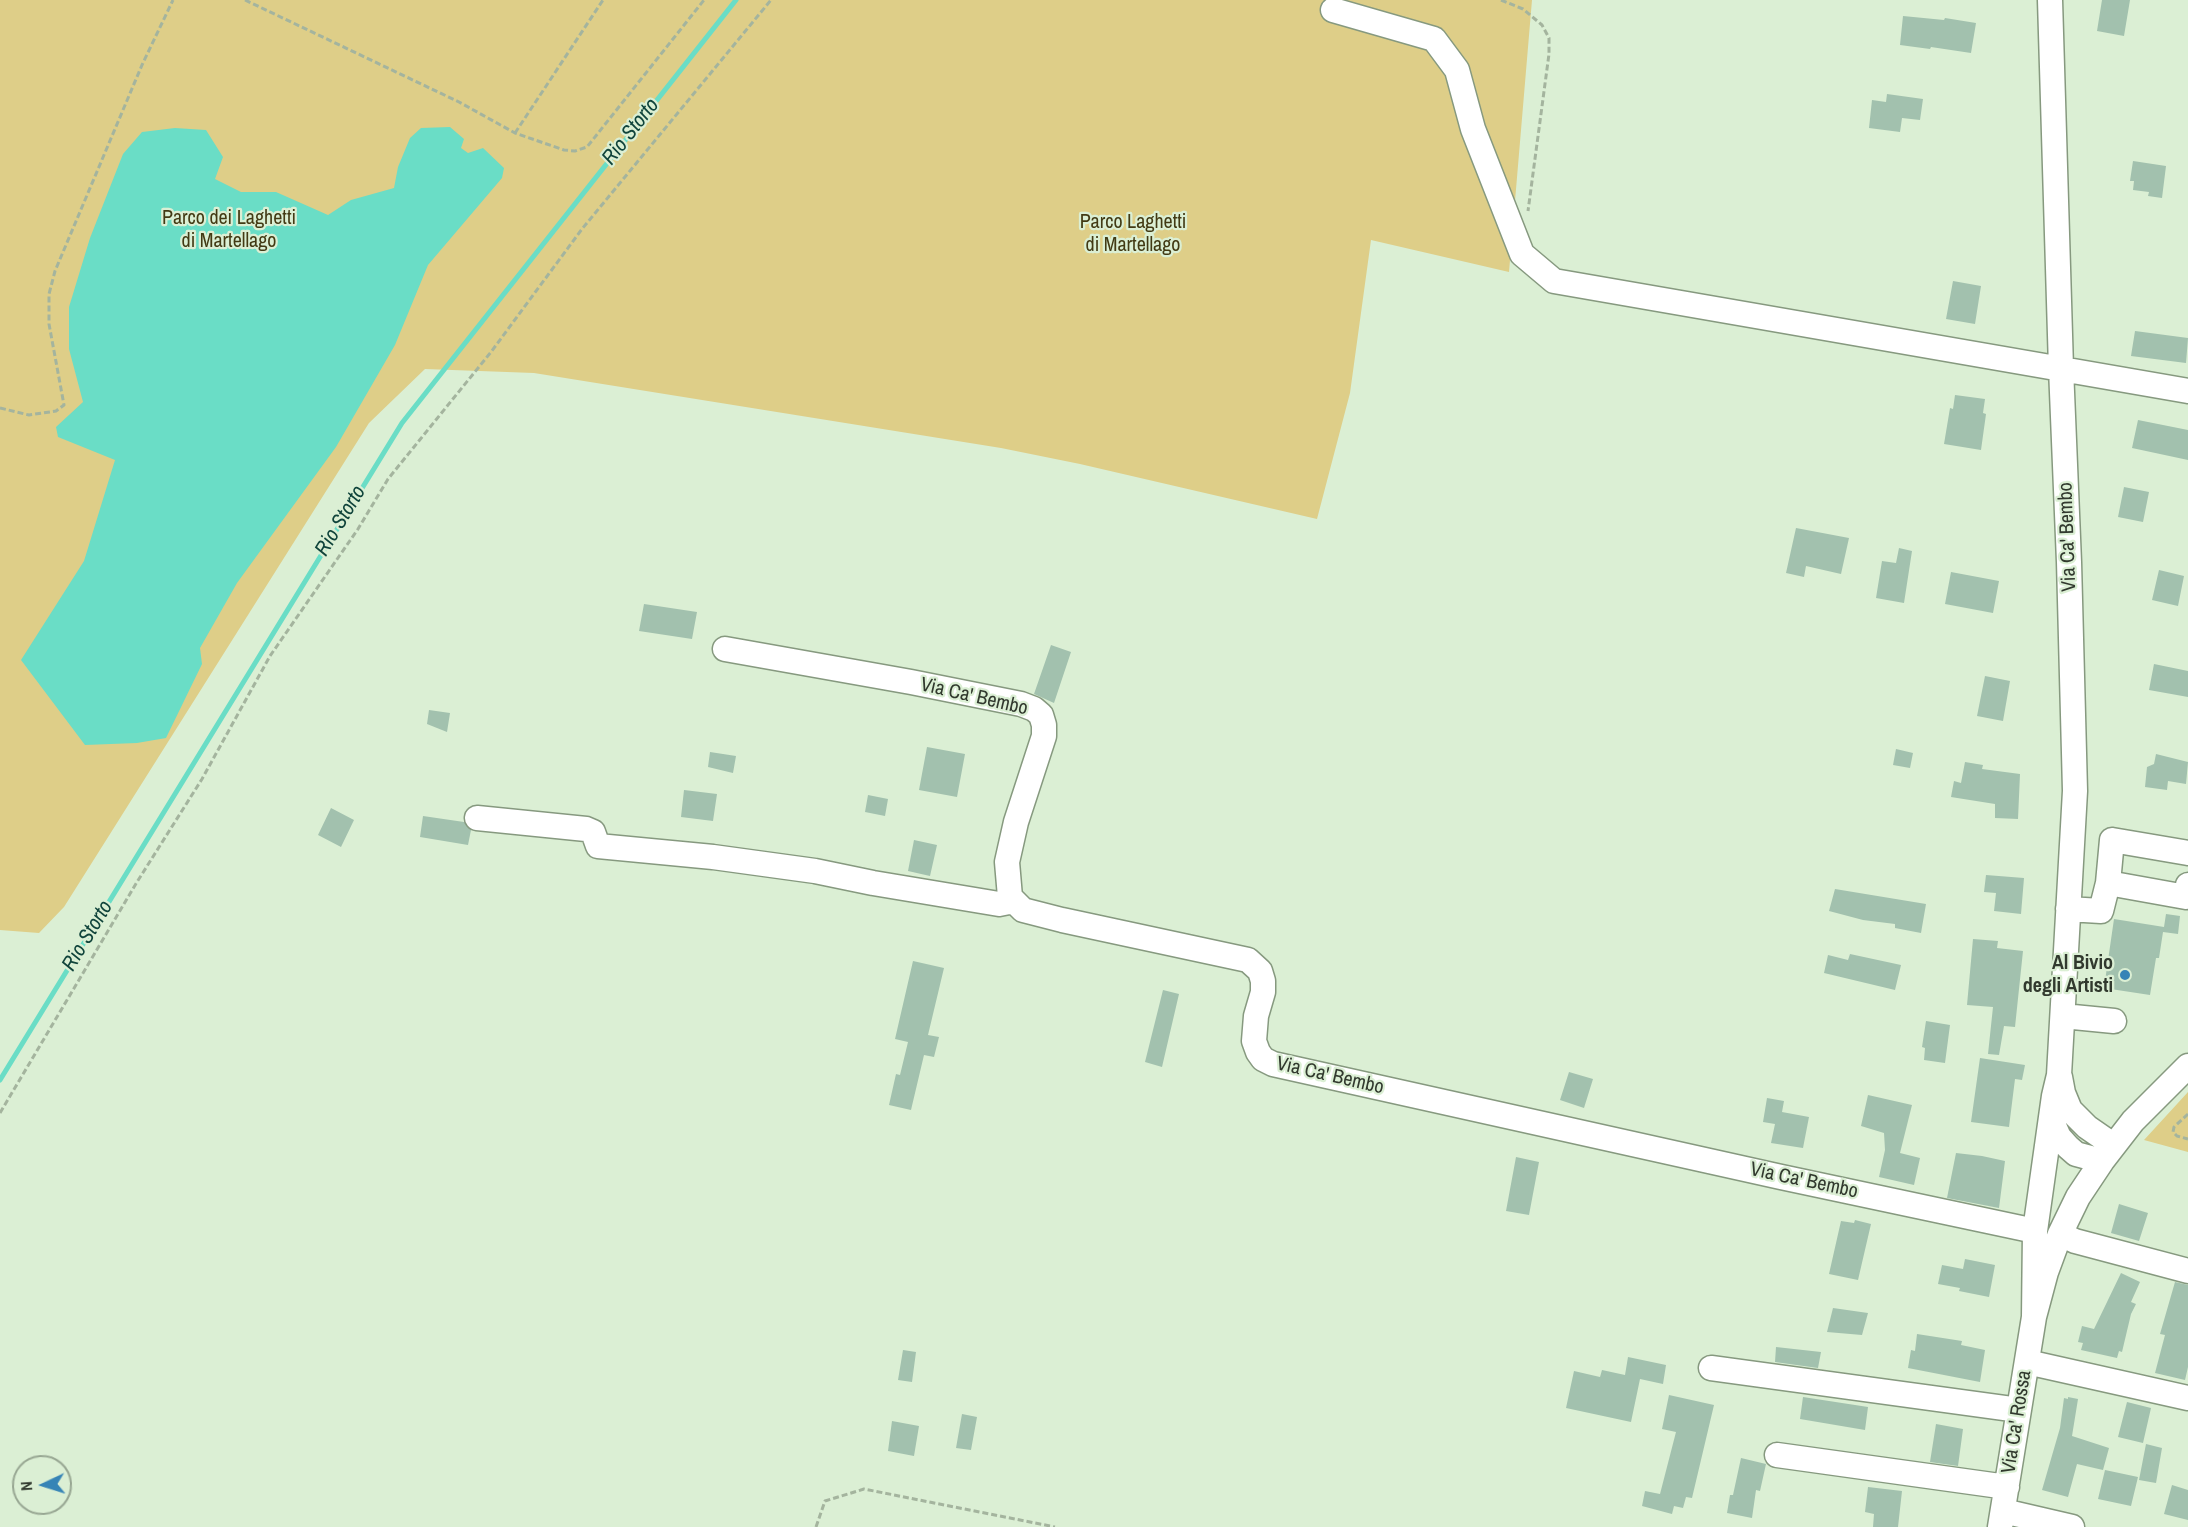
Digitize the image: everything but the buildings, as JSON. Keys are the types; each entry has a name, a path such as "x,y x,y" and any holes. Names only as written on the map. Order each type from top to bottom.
{"street":[{"name":"Via Ca' Bembo","path":"2034,1317 2035,1231 2059,1075 2075,791 2050,0"},
{"path":"1333,10 1434,39 1457,70 1473,129 1522,254 1554,281 2188,391"},
{"name":"Via Ca' Bembo","path":"725,650 1003,700 1021,704 1041,715 1044,736 1016,822 1007,862 1010,897 1023,910 1248,960 1260,971 1263,981 1263,992 1254,1030 1256,1047 1263,1059 1279,1066 2035,1231"},
{"path":"477,818 586,829 592,832 598,846 713,857 815,871 999,904 1014,901"},
{"path":"2068,909 2101,910 2108,883 2112,840 2188,853"},
{"path":"2071,857 2109,858"},
{"path":"2108,883 2186,897 2188,885"},
{"path":"2063,1016 2114,1021"},
{"path":"2034,1317 2046,1272 2060,1234 2078,1197 2108,1153 2133,1122 2188,1066"},
{"name":"Via Ca' Bembo","path":"2059,1075 2062,1093 2070,1110 2108,1153"},
{"path":"2051,1119 2059,1137 2076,1154 2108,1153"},
{"path":"2060,1234 2075,1241 2188,1271"},
{"name":"Via Ca' Rossa","path":"2001,1519 2034,1317"},
{"path":"2027,1362 2188,1398"},
{"path":"1711,1368 2019,1410"},
{"path":"1777,1455 2007,1487"},
{"path":"2001,1519 2072,1527"}],"path":[{"path":"0,408 29,415 56,411 64,405 49,324 49,294 55,271 142,65 173,0"},
{"path":"245,0 459,102 515,133 564,150 575,151 587,147 704,0"},
{"path":"515,133 603,0"},
{"path":"0,1113 137,882 202,779 270,656 358,529 388,479 491,352 582,229 771,0"},
{"path":"1501,0 1523,9 1542,25 1549,38 1549,54 1527,219"},
{"path":"2188,1114 2174,1127 2173,1132 2177,1136 2188,1139"},
{"path":"816,1527 825,1501 864,1489 1055,1527"}],"green space":[{"name":"Parco Laghetti di Martellago","path":"0,0 1532,0 1509,272 1371,240 1350,393 1317,519 1001,448 534,373 425,369 369,423 64,907 39,933 0,930"},
{"path":"2188,1092 2188,1152 2144,1140"}],"water":[{"path":"450,127 464,139 461,148 468,153 483,148 504,168 502,178 428,265 395,345 336,447 237,583 200,648 202,664 166,738 137,743 85,745 21,660 84,561 115,460 58,437 56,427 83,402 69,349 69,307 90,238 123,154 142,132 175,128 206,130 223,157 215,179 241,192 276,192 328,215 351,200 394,188 398,167 410,138 421,128"}],"waterway":[{"name":"Rio Storto","path":"0,1080 402,423 736,0"}],"place":[{"name":"Al Bivio degli Artisti","path":"2125,975"}],"park label":[{"name":"Parco dei Laghetti di Martellago","path":"229,230"}]}
